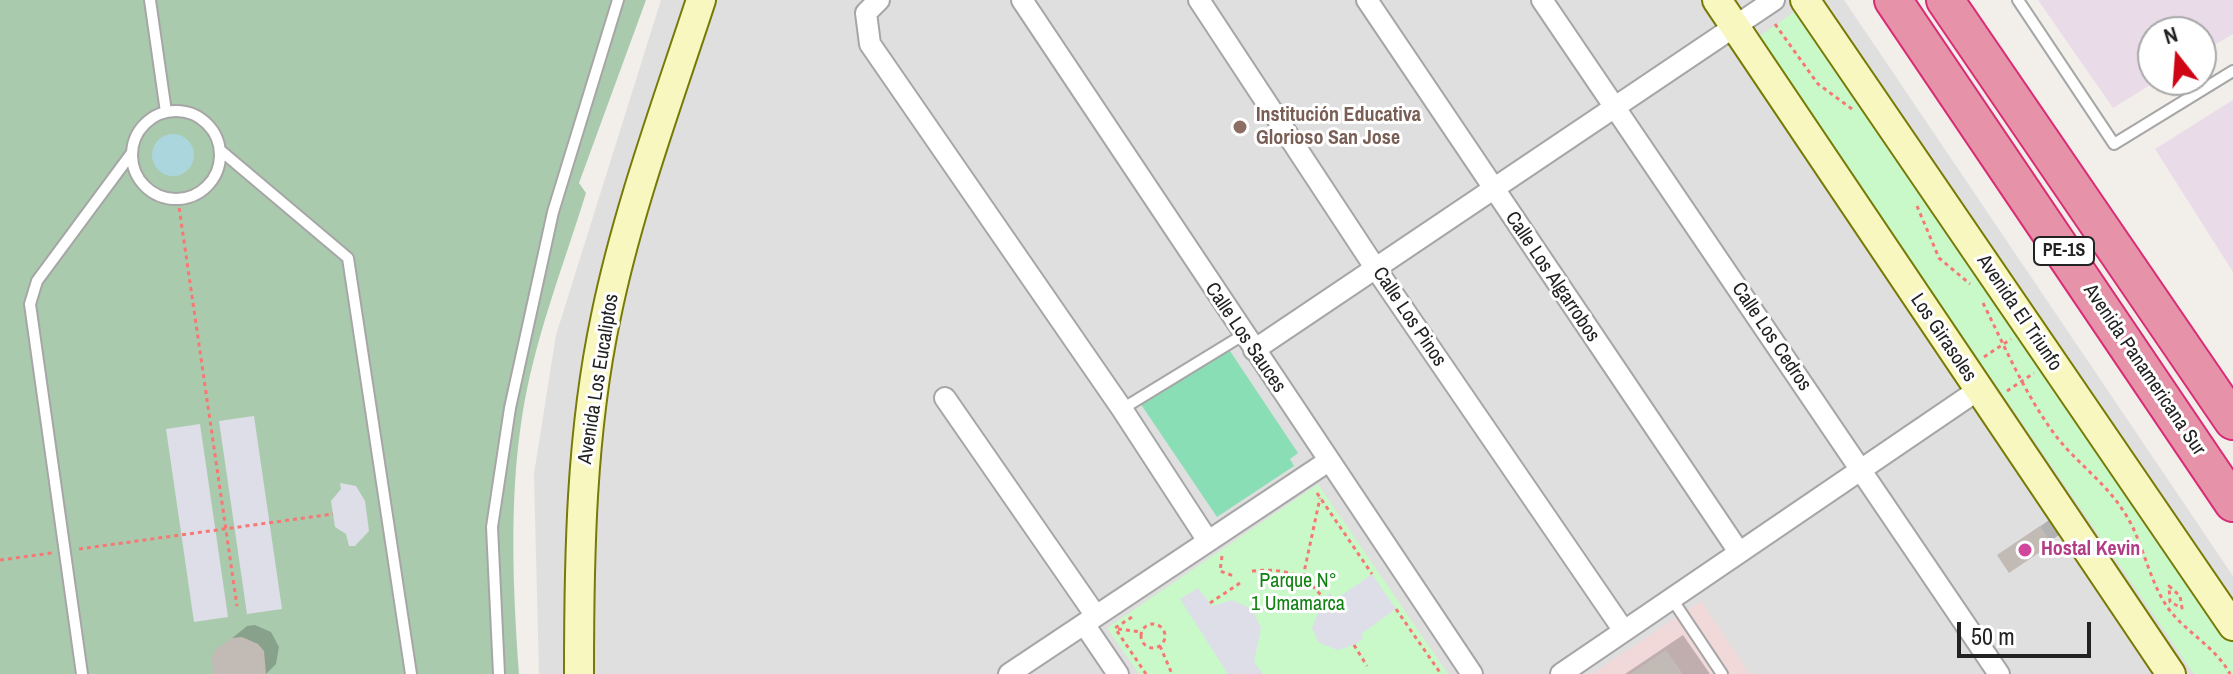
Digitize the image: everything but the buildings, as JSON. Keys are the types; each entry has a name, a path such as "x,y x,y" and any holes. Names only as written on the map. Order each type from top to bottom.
{"highway":[{"name":"Avenida Panamericana Sur","path":"1893,0 2233,503"},
{"name":"PE-1S","path":"1945,0 2233,421"},
{"path":"2183,430 2233,534"}],"street":[{"name":"Avenida Los Eucaliptos","path":"579,674 579,575 586,442 606,315 650,155 701,0"},
{"path":"879,0 866,13 870,44 1215,549"},
{"name":"Calle Los Sauces","path":"1022,0 1327,462 1472,674"},
{"name":"Calle Los Pinos","path":"1199,0 1376,269 1624,631"},
{"name":"Calle Los Algarrobos","path":"1367,0 1739,552"},
{"name":"Calle Los Cedros","path":"1542,0 1999,674"},
{"name":"Los Girasoles","path":"1717,0 2171,674"},
{"name":"Avenida El Triunfo","path":"1805,0 2233,626"},
{"path":"1248,342 1376,269 1769,3"},
{"path":"1561,674 1977,389"},
{"path":"945,398 1090,620 1118,674"},
{"path":"1009,674 1090,620 1215,549 1327,462"}],"lane":[{"path":"150,0 166,112"},
{"path":"499,674 492,527 510,408 553,212 618,0"},
{"path":"2018,0 2114,144 2233,71"},
{"path":"82,674 30,304 37,281 131,154 141,127 166,112 195,115 216,136 220,150 219,164 204,189 178,200 163,198 139,181 131,154"},
{"path":"220,150 348,258 411,674"},
{"path":"1122,409 1248,342"},
{"path":"1672,599 1722,674"}],"path":[{"path":"1769,3 1812,78 1859,115"},
{"path":"178,200 237,606"},
{"path":"1916,202 1939,258 1976,292 2022,381 2060,441 2125,512 2178,621 2222,660 2230,674"},
{"path":"1977,389 2003,344 2028,326"},
{"path":"1977,389 2022,381 2052,361"},
{"path":"1316,492 1372,574"},
{"path":"1303,577 1320,498"},
{"path":"0,560 333,514"},
{"path":"1215,549 1233,548"},
{"path":"1210,564 1215,549"},
{"path":"1215,549 1220,571 1234,576"},
{"path":"1252,571 1285,570 1303,577 1323,598"},
{"path":"1210,603 1240,583"},
{"path":"2170,586 2177,591 2183,606 2176,608 2168,603 2167,589 2170,586"},
{"path":"1396,609 1441,674"},
{"path":"1115,628 1139,612"},
{"path":"1142,632 1151,624 1161,626 1166,637 1160,646"},
{"path":"1115,628 1142,632"},
{"path":"1115,628 1146,674"},
{"path":"1142,632 1144,644 1160,646"},
{"path":"1354,645 1367,666"},
{"path":"1160,646 1172,674"}],"shaded area":[{"path":"661,0 1844,0 2233,576 2233,674 539,674 534,474 556,335"},
{"path":"2038,0 2233,0 2233,34 2217,44 2217,16 2137,16 2137,93 2113,108"},
{"path":"2233,100 2233,272 2155,149"},
{"path":"254,416 282,609 247,614 219,421"},
{"path":"200,424 228,617 194,622 166,429"},
{"path":"340,483 356,486 365,501 369,531 355,546 349,546 346,534 335,527 331,501 341,489"},
{"path":"1372,574 1396,609 1361,634 1363,639 1354,645 1338,650 1319,643 1312,628 1320,608 1317,603 1330,593 1335,600"},
{"path":"1198,588 1212,606 1232,600 1252,609 1261,628 1254,662 1263,674 1228,674 1180,599"},
{"path":"1701,601 1750,674 1592,674"}],"green space":[{"path":"0,0 646,0 579,183 586,193 541,332 527,388 518,448 514,513 519,674 0,674"},
{"path":"1803,6 2233,644 2233,674 2194,674 1758,37"},
{"path":"1226,345 1298,453 1290,459 1294,466 1217,517 1140,403"},
{"name":"Parque N° 1 Umamarca","path":"1318,484 1448,674 1139,674 1107,628"}],"water":[{"path":"173,134 188,140 194,155 188,170 173,176 158,170 152,155 158,140"}],"place":[{"name":"Institución Educativa Glorioso San Jose","path":"1240,127"},
{"name":"Hostal Kevin","path":"2025,550"}]}
